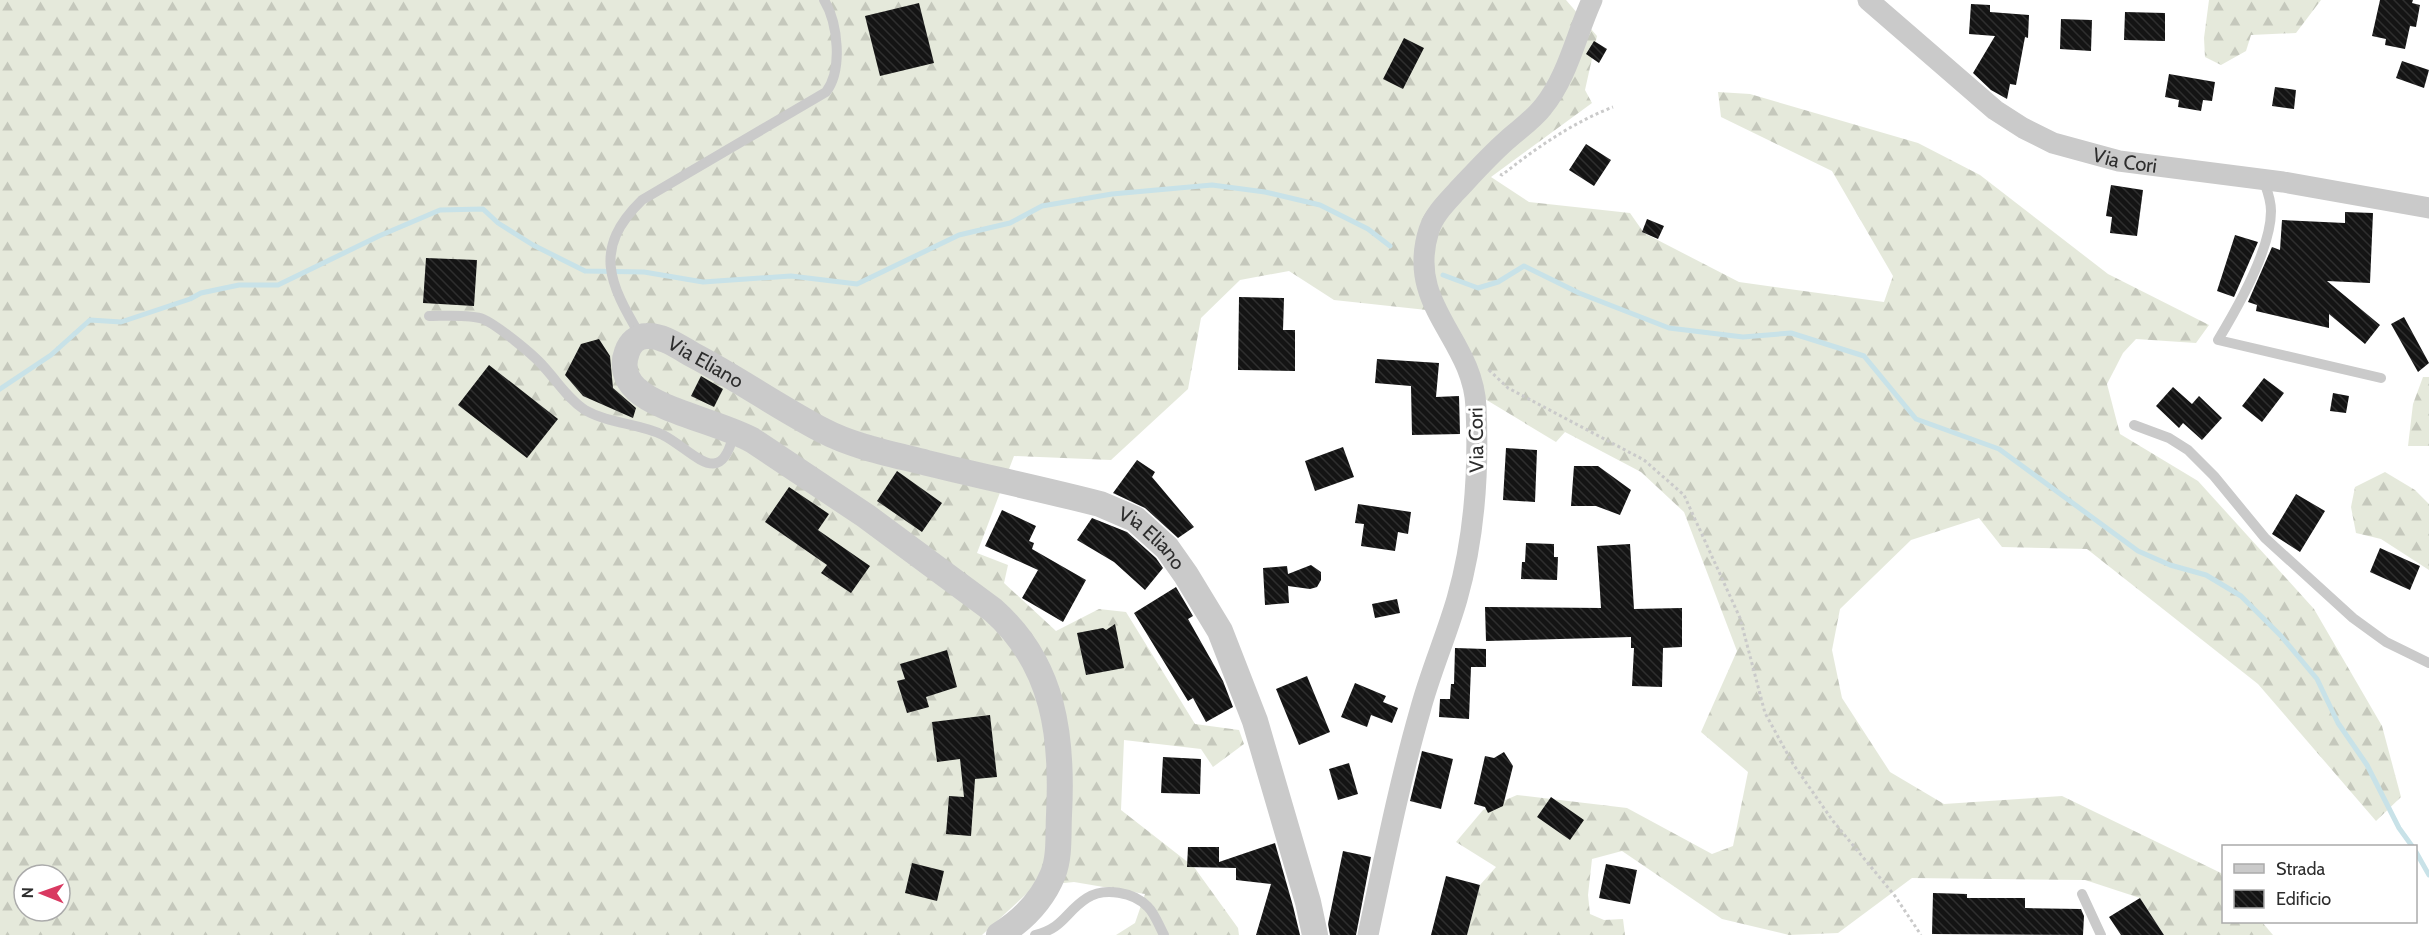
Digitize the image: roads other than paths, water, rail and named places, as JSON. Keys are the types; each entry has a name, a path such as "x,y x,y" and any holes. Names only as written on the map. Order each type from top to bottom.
{"street":[{"name":"Via Cori","path":"1368,935 1416,724 1463,578 1476,492 1475,393 1469,369 1441,321 1428,289 1424,267 1429,232 1434,218 1451,197 1491,155 1537,114 1549,99 1563,73 1592,0"},
{"name":"Via Cori","path":"1868,0 1995,110 2042,138 2082,152 2119,161 2199,173 2262,179 2429,208"},
{"name":"Via Eliano","path":"1018,932 1041,897 1055,868 1061,778 1058,730 1052,704 1027,648 1010,625 985,604 866,516 752,440 734,431 670,408 634,388 626,374 625,359 629,345 641,337 655,337 671,343 739,379 824,431 840,438 913,459 1100,504 1128,515 1141,524 1176,560 1225,642 1255,721 1308,902 1315,935"}],"lane":[{"path":"641,337 612,277 611,247 618,228 642,200 822,95 830,87 834,75 836,32 834,21 824,0"},
{"path":"2262,179 2271,201 2271,218 2266,237 2242,296 2218,340 2381,378"},
{"path":"429,316 484,319 543,365 569,397 584,409 619,423 645,428 663,435 700,461 715,464 724,459 730,449 734,431"},
{"path":"2134,425 2169,438 2188,450 2214,476 2265,538 2353,618 2386,642 2429,663"},
{"path":"1018,932 1059,926 1087,898 1099,893 1111,892 1136,898 1148,906 1164,935"},
{"path":"2082,894 2101,935"}],"waterway":[{"path":"0,389 51,355 90,320 121,322 190,299 201,293 239,285 278,285 379,236 440,210 483,209 498,223 533,245 585,271 644,272 703,282 791,276 857,284 959,235 1010,223 1042,206 1112,194 1212,185 1265,192 1320,205 1368,229 1390,246"},
{"path":"1443,275 1478,288 1498,282 1524,266 1579,293 1669,328 1743,337 1791,333 1864,356 1916,419 1999,449 2138,551 2170,565 2206,575 2241,596 2281,636 2317,679 2338,723 2367,765 2399,828 2411,845"},
{"path":"2417,854 2429,875"}]}
